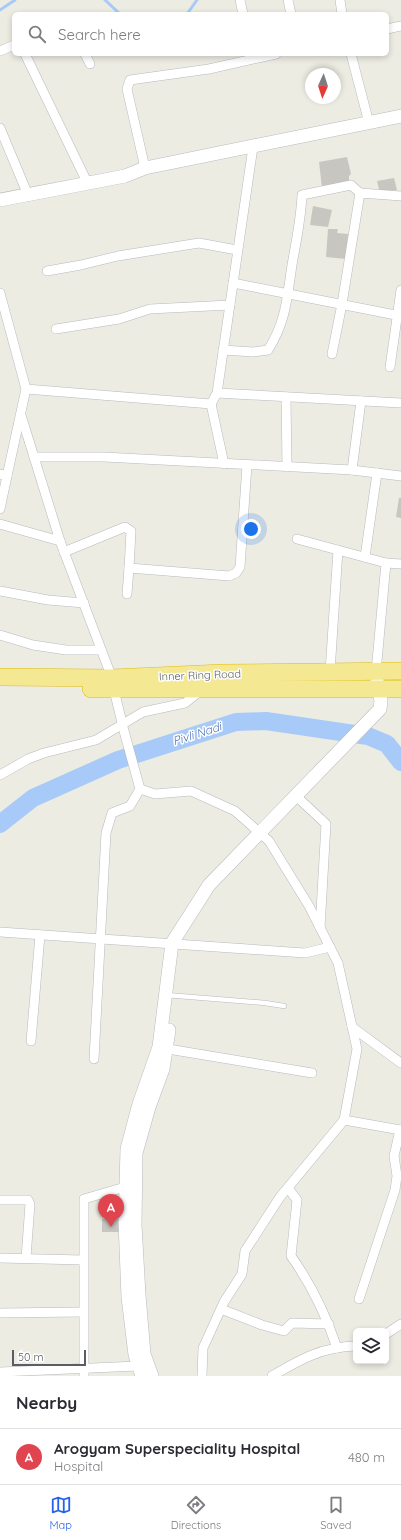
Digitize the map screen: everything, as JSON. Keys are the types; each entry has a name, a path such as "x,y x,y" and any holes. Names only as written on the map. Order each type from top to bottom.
{"highway":[{"name":"Inner Ring Road","path":"0,688 113,684 223,673 401,671"},
{"name":"Inner Ring Road","path":"0,676 113,684 203,688 401,689"}],"street":[{"path":"240,0 243,12"},
{"path":"288,0 291,12"},
{"path":"340,0 342,12"},
{"path":"389,29 401,26"},
{"path":"0,51 12,46"},
{"path":"26,56 86,182"},
{"path":"86,56 90,64"},
{"path":"352,56 370,123"},
{"path":"145,168 127,89 130,80 209,69 251,57"},
{"path":"0,200 86,182 125,176 146,177 401,116"},
{"path":"125,176 145,168 252,151 401,123"},
{"path":"0,128 28,195"},
{"path":"224,464 211,404 217,393 252,151"},
{"path":"223,350 253,352 268,350 279,334 285,312 301,214 302,195 351,185 360,193 401,196"},
{"path":"332,354 342,304 360,193"},
{"path":"46,271 81,265 118,256 199,243 238,250"},
{"path":"233,283 399,316"},
{"path":"390,367 399,316 401,290"},
{"path":"0,293 26,389 21,415 4,475 0,509"},
{"path":"56,330 119,319 150,309 230,305"},
{"path":"26,389 211,404"},
{"path":"217,393 401,402"},
{"path":"286,397 287,467"},
{"path":"352,470 361,401"},
{"path":"21,415 60,541 113,684 140,788 130,806 112,813 106,833 94,1059"},
{"path":"34,457 104,457 352,470 401,476"},
{"path":"130,568 229,576 236,573 240,567 247,465"},
{"path":"365,558 377,473"},
{"path":"0,524 60,541"},
{"path":"64,552 125,527 131,531 130,568 127,594"},
{"path":"297,539 365,558 386,563 401,564"},
{"path":"330,672 338,550"},
{"path":"152,1376 144,1354 139,1294 135,1225 136,1153 149,1106 163,1069 163,1048 172,943 209,885 258,832 380,709 381,701 376,672 386,563"},
{"path":"0,591 48,600 84,603"},
{"path":"0,636 33,646 66,650 101,650"},
{"path":"0,775 28,759 44,753 96,740 123,727 144,712 185,703 203,688"},
{"path":"140,788 155,794 191,791 235,812 269,841 309,906 338,963 357,1049 344,1120 288,1188 245,1251 242,1274 221,1310 203,1348 202,1376"},
{"path":"295,795 326,824 320,929"},
{"path":"0,932 305,953 330,947"},
{"path":"31,1041 40,935"},
{"path":"352,1027 401,1063"},
{"path":"163,1048 312,1073"},
{"path":"0,1372 84,1373 140,1371 135,1356 128,1297 125,1187 127,1149 139,1104 163,1048"},
{"path":"344,1120 401,1130 394,1156 397,1176 395,1190 359,1299"},
{"path":"84,1373 84,1200 125,1187"},
{"path":"288,1188 298,1200 291,1256 305,1276 329,1324 337,1348"},
{"path":"0,1200 28,1200 30,1204 26,1258"},
{"path":"0,1258 83,1260"},
{"path":"221,1310 262,1325 284,1331 292,1323 329,1324"},
{"path":"0,1313 83,1312"},
{"path":"389,1332 401,1324"},
{"path":"272,1376 305,1356 337,1348 353,1346"}],"lane":[{"path":"168,995 284,1006"}],"building":[{"path":"347,157 351,174 349,176 349,181 322,188 319,162"},
{"path":"394,178 397,190 380,193 377,181"},
{"path":"313,206 332,210 328,227 310,225"},
{"path":"328,229 338,229 337,233 348,234 346,259 326,257"},
{"path":"399,498 401,498 401,518 396,517"},
{"path":"102,1219 121,1219 121,1232 102,1232"}],"waterway":[{"path":"0,10 15,0"},
{"path":"105,0 118,12"},
{"path":"188,12 197,0"},
{"name":"Pivli Nadi","path":"0,824 33,798 118,760 236,722 266,721 368,736 387,744 401,762"}],"place":[{"name":"Arogyam Superspeciality Hospital","path":"111,1227"}]}
